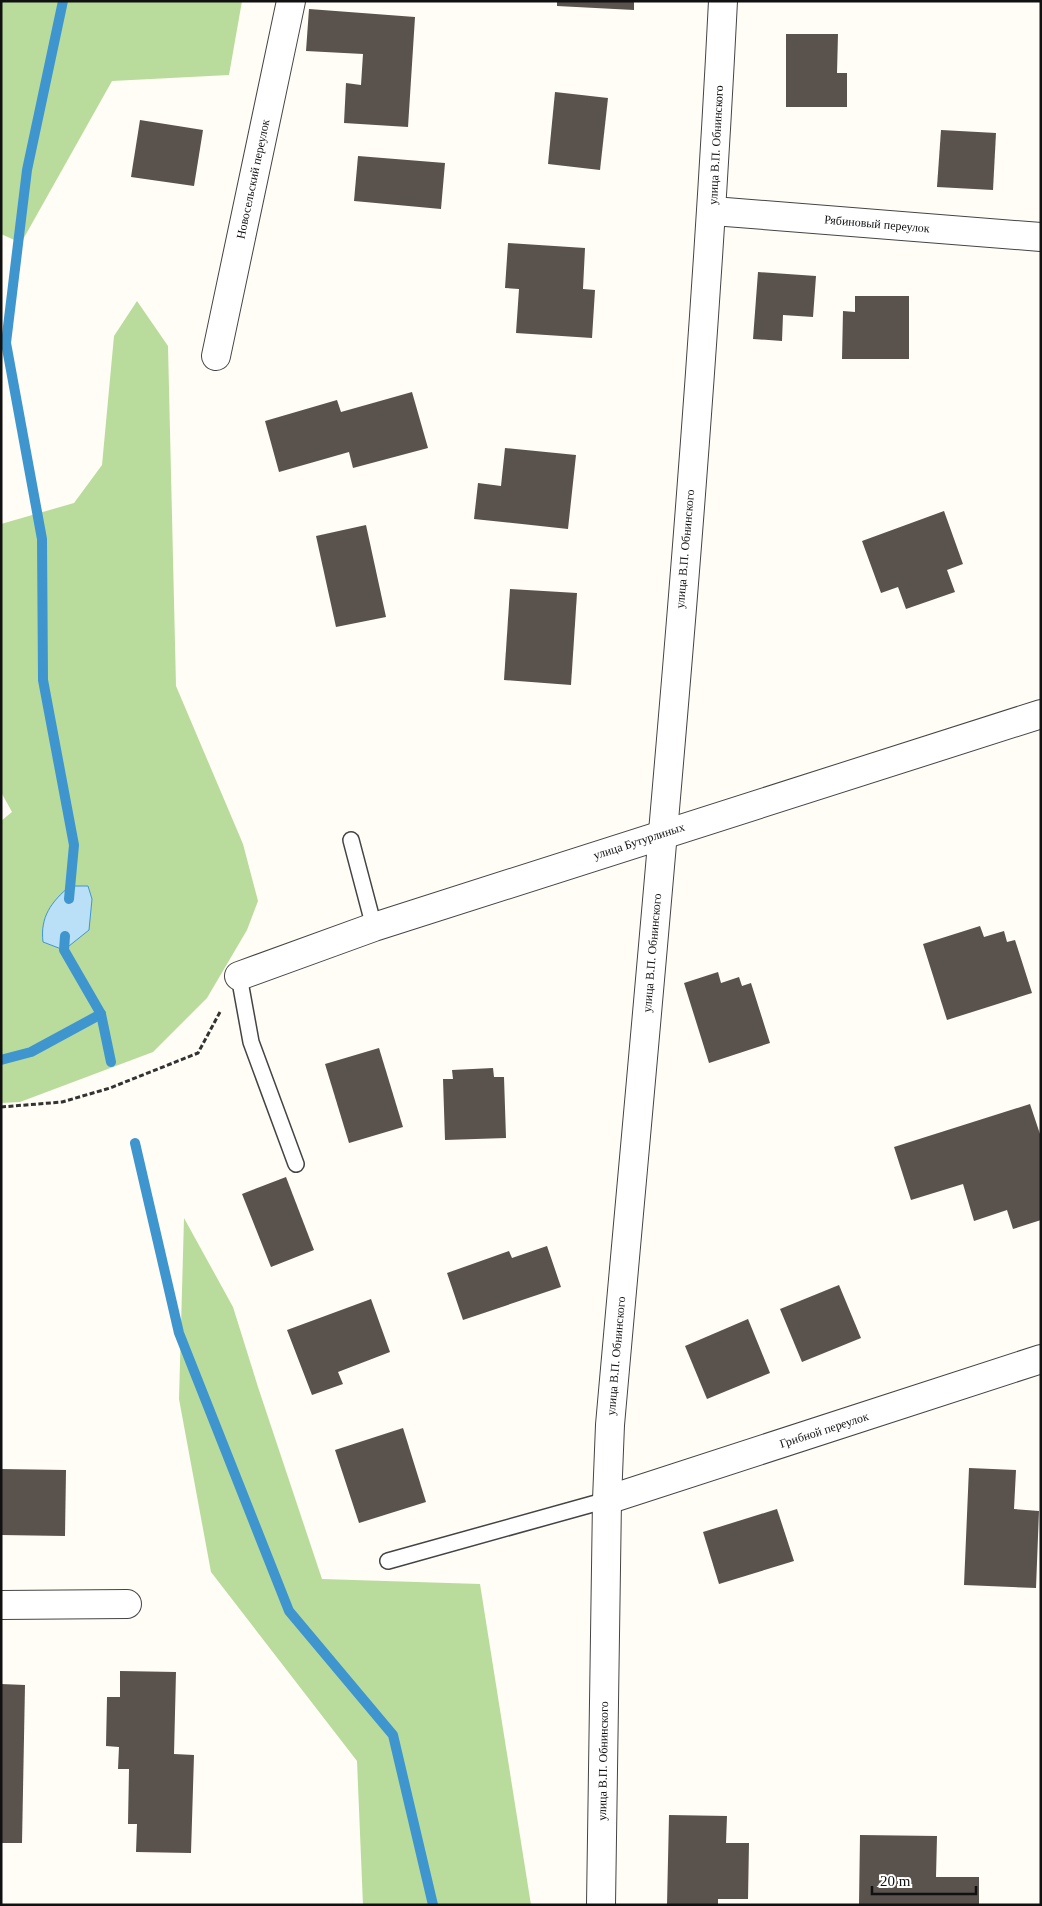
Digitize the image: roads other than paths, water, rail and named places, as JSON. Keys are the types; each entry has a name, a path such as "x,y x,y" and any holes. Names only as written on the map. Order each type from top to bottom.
{"street":[{"name":"Новосельский переулок","path":"216,356 291,1"},
{"name":"улица В.П. Обнинского","path":"601,1905 607,1500 611,1415 662,834 713,210 723,1"},
{"name":"Рябиновый переулок","path":"713,210 1041,237"},
{"name":"улица Бутурлиных","path":"239,976 374,927 1041,714"},
{"name":"Грибной переулок","path":"607,1500 1041,1359"},
{"path":"1,1605 127,1604"}],"lane":[{"path":"351,840 374,927"},
{"path":"239,976 251,1042 296,1164"},
{"path":"388,1561 607,1500"}],"water":[{"path":"70,886 88,886 92,899 89,930 64,950 43,942 43,925 52,904"}],"waterway":[{"path":"63,1 27,170 6,343 42,539 43,680 74,845 69,899"},
{"path":"65,936 64,950 101,1014 111,1062"},
{"path":"1,1060 31,1052 101,1014"},
{"path":"135,1143 179,1333 289,1611 393,1735 433,1905"}]}
